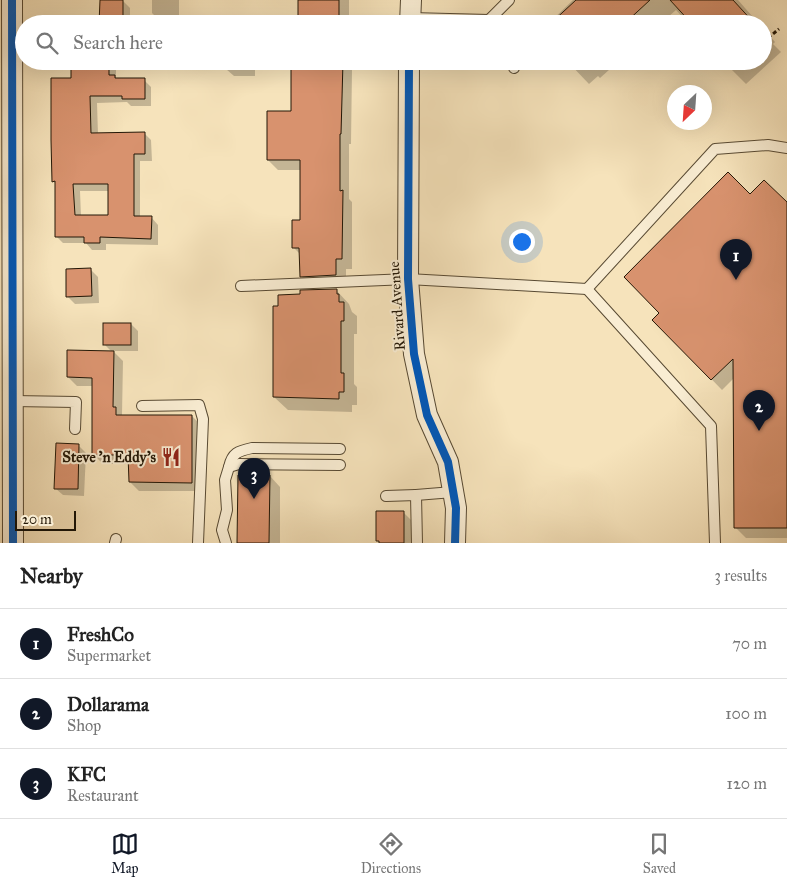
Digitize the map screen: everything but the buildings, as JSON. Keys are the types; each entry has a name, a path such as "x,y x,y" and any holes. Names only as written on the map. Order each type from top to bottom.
{"street":[{"path":"12,0 6,222 13,401 13,543"},
{"name":"Rivard Avenue","path":"409,70 408,279 414,354 427,415 448,462 456,508 455,543"}],"lane":[{"path":"496,15 509,0"},
{"path":"587,289 715,149 768,145 787,148"},
{"path":"242,286 408,279 587,289 711,426 715,543"},
{"path":"13,401 76,402 75,429"},
{"path":"142,406 199,405 203,419 198,543"},
{"path":"226,543 222,530 227,510 225,480 231,458 240,451 252,448 340,449"},
{"path":"229,467 239,464 340,465"},
{"path":"386,496 453,492"},
{"path":"416,495 417,543"}],"path":[{"path":"772,35 779,29"}],"cycle path":[{"path":"12,0 13,543"},
{"path":"409,70 408,279 414,354 427,415 448,462 456,508 455,543"}],"place":[{"name":"FreshCo","path":"736,280"},
{"name":"Dollarama","path":"759,431"},
{"name":"Steve 'n Eddy's","path":"171,457"},
{"name":"KFC","path":"254,499"}]}
